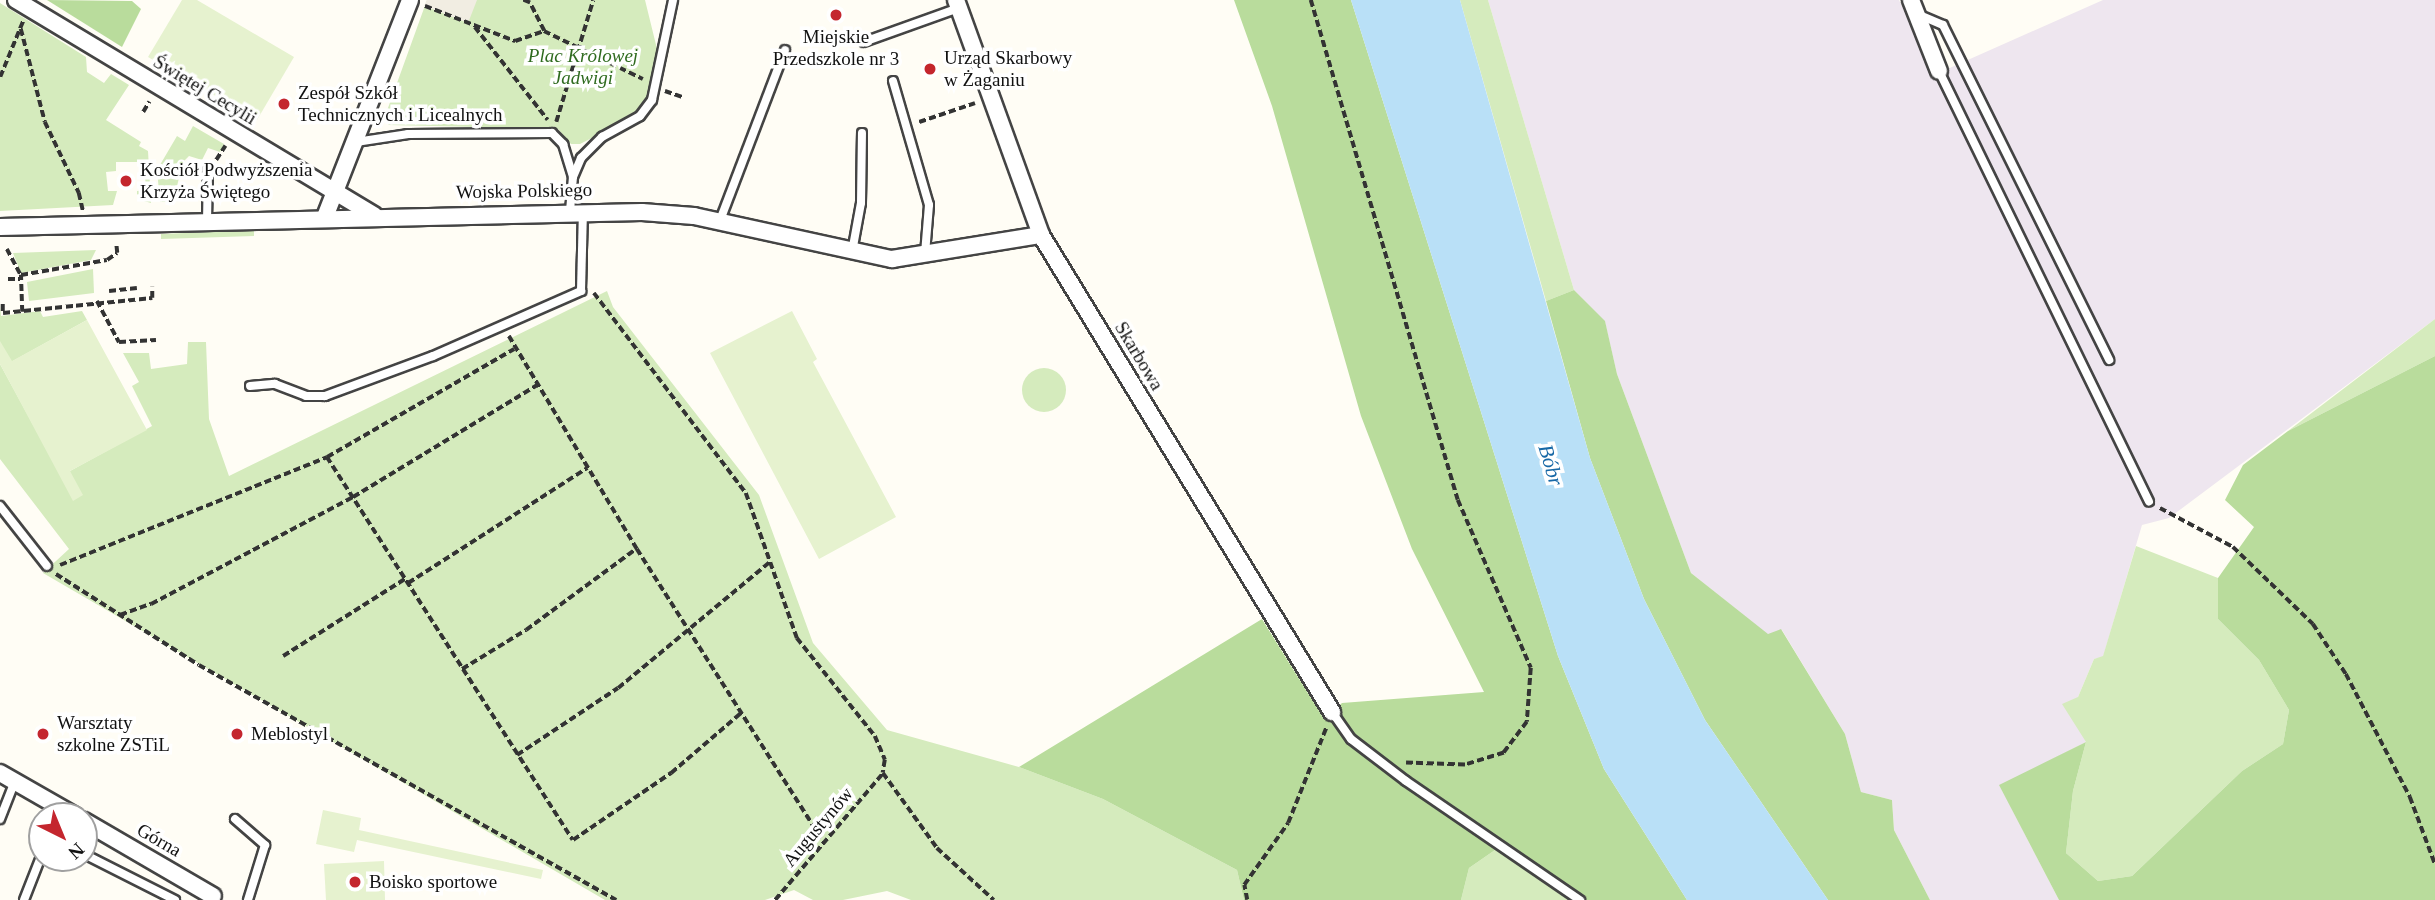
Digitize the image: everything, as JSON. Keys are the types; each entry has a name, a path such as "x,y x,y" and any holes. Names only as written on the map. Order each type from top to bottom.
{"street":[{"path":"325,217 417,3"},
{"name":"Skarbowa","path":"958,4 1041,235 1332,712"},
{"name":"Świętej Cecylii","path":"21,6 374,215"},
{"path":"1914,7 1939,71"},
{"name":"Wojska Polskiego","path":"0,227 576,211 676,214 892,259 925,256 1041,235"},
{"path":"0,773 51,802"},
{"name":"Górna","path":"98,829 216,899"}],"lane":[{"path":"573,177 590,146 640,116 657,87 673,0"},
{"path":"864,42 958,4"},
{"path":"1914,7 1943,25 2109,360"},
{"path":"719,223 785,50"},
{"path":"1939,71 2149,502"},
{"path":"893,81 929,205 925,256"},
{"path":"250,386 275,384 306,396 325,396 581,291 573,177 563,144 552,133 408,134 356,142"},
{"path":"852,252 862,203 862,133"},
{"path":"207,221 208,169"},
{"path":"0,506 47,566"},
{"path":"1332,712 1352,739 1382,763 1580,900"},
{"path":"0,819 15,781"},
{"path":"235,819 265,845 248,900"},
{"path":"98,861 175,900"},
{"path":"24,900 35,872"}],"path":[{"path":"523,0 530,3 544,31 682,97"},
{"path":"474,25 554,127 593,0"},
{"path":"1311,0 1458,500 1531,668 1527,722 1504,753 1465,765 1382,763"},
{"path":"417,3 515,41 544,31"},
{"path":"21,6 21,29 45,122 79,193 83,211"},
{"path":"0,77 21,29"},
{"path":"950,58 961,54"},
{"path":"143,112 149,102"},
{"path":"907,125 976,102"},
{"path":"208,169 228,141"},
{"path":"8,279 107,260 117,253 116,243"},
{"path":"7,249 21,277 22,312"},
{"path":"110,291 137,288"},
{"path":"3,304 3,313 22,312 97,301 152,298 152,288"},
{"path":"581,291 592,291 720,454 756,512 797,638 875,736 885,760 883,773 937,848 994,900"},
{"path":"97,301 119,342 156,340"},
{"path":"504,324 514,349 637,549 824,842"},
{"path":"47,566 213,505 327,457 514,349"},
{"path":"120,615 151,604 353,497 537,386"},
{"path":"327,457 573,840 671,773 741,713"},
{"path":"283,656 587,468"},
{"path":"2149,502 2233,547 2312,624 2346,674 2410,797 2435,864"},
{"path":"462,668 526,630 637,549"},
{"path":"517,755 618,688 771,561"},
{"path":"47,566 199,665 616,900"},
{"path":"1247,900 1244,885 1288,823 1332,712"},
{"name":"Augustynów","path":"775,900 883,773"}],"shaded area":[{"path":"427,0 477,0 468,23 424,6"},
{"path":"1488,0 1899,0 1934,75 2103,0 2435,0 2435,319 2169,518 2142,525 2103,657 2094,659 2078,697 2086,742 2000,786 2059,900 1930,900 1894,830 1892,800 1861,792 1845,734 1782,630 1768,635 1691,573 1617,374 1605,322 1574,290"}],"green space":[{"path":"47,0 132,1 141,9 122,47"},
{"path":"182,0 197,0 294,57 257,120 148,57"},
{"name":"Plac Królowej Jadwigi","path":"427,0 645,0 659,57 650,95 629,119 580,144 571,144 558,129 389,125 384,119"},
{"path":"1234,0 1351,0 1558,656 1604,769 1687,900 1585,900 1528,862 1495,850 1469,868 1461,900 1244,900 1237,870 1103,799 1019,767 1262,619 1324,719 1342,703 1484,692 1412,549 1361,416 1272,106"},
{"path":"1460,0 1488,0 1574,290 1546,301"},
{"path":"0,3 86,57 87,72 104,83 111,74 129,85 106,120 141,142 139,146 148,151 151,203 137,199 137,191 146,190 144,162 116,162 116,171 106,172 108,191 117,191 113,205 0,211"},
{"path":"193,126 224,144 220,152 208,148 202,160 189,156 183,162 177,186 196,191 199,200 160,202 157,170 177,136 185,141"},
{"path":"254,230 254,236 161,239 161,234"},
{"path":"96,250 91,260 21,273 13,253"},
{"path":"93,269 94,293 29,301 27,282"},
{"path":"1574,290 1605,321 1617,374 1691,573 1768,634 1781,629 1845,734 1861,792 1892,800 1894,830 1930,900 1828,900 1705,720 1644,599 1590,458 1546,301"},
{"path":"607,291 613,307 759,495 813,643 887,730 1019,767 1103,799 1237,870 1244,900 911,900 887,891 843,900 813,900 794,890 765,900 605,900 43,573 69,549 0,459 0,364 74,500 70,471 152,426 132,386 139,382 123,353 149,353 151,369 187,364 188,342 206,342 209,419 229,476"},
{"path":"0,304 1,316 40,311 43,317 82,311 87,320 11,362 0,357"},
{"path":"792,311 817,359 813,362 896,517 819,559 710,353"},
{"path":"2435,319 2435,356 2288,431"},
{"path":"87,320 147,430 70,471 83,495 73,501 0,364 0,341 12,361"},
{"path":"2435,356 2435,900 2059,900 1999,785 2086,742 2073,791 2066,853 2098,881 2132,876 2242,771 2283,744 2289,710 2259,660 2218,619 2218,578 2254,527 2225,500 2243,465 2288,431"},
{"path":"1044,368 1060,374 1066,390 1060,406 1044,412 1028,406 1022,390 1028,374"},
{"path":"2136,546 2218,578 2218,619 2259,660 2289,710 2283,744 2242,771 2132,876 2098,881 2066,853 2073,791 2086,742 2062,704 2078,697 2094,659 2103,656"},
{"path":"323,810 361,818 359,830 543,870 541,879 357,840 354,852 316,844"},
{"path":"1495,850 1528,862 1585,900 1461,900 1469,868"},
{"name":"Boisko sportowe","path":"384,861 385,900 326,900 324,864"}],"water":[{"name":"Bóbr","path":"1351,0 1460,0 1590,458 1644,599 1705,720 1828,900 1687,900 1604,769 1558,656"}],"place":[{"name":"Miejskie Przedszkole nr 3","path":"836,15"},
{"name":"Urząd Skarbowy w Żaganiu","path":"930,69"},
{"name":"Zespół Szkół Technicznych i Licealnych","path":"284,104"},
{"name":"Kościół Podwyższenia Krzyża Świętego","path":"126,181"},
{"name":"Warsztaty szkolne ZSTiL","path":"43,734"},
{"name":"Meblostyl","path":"237,734"},
{"name":"Boisko sportowe","path":"355,882"}]}
